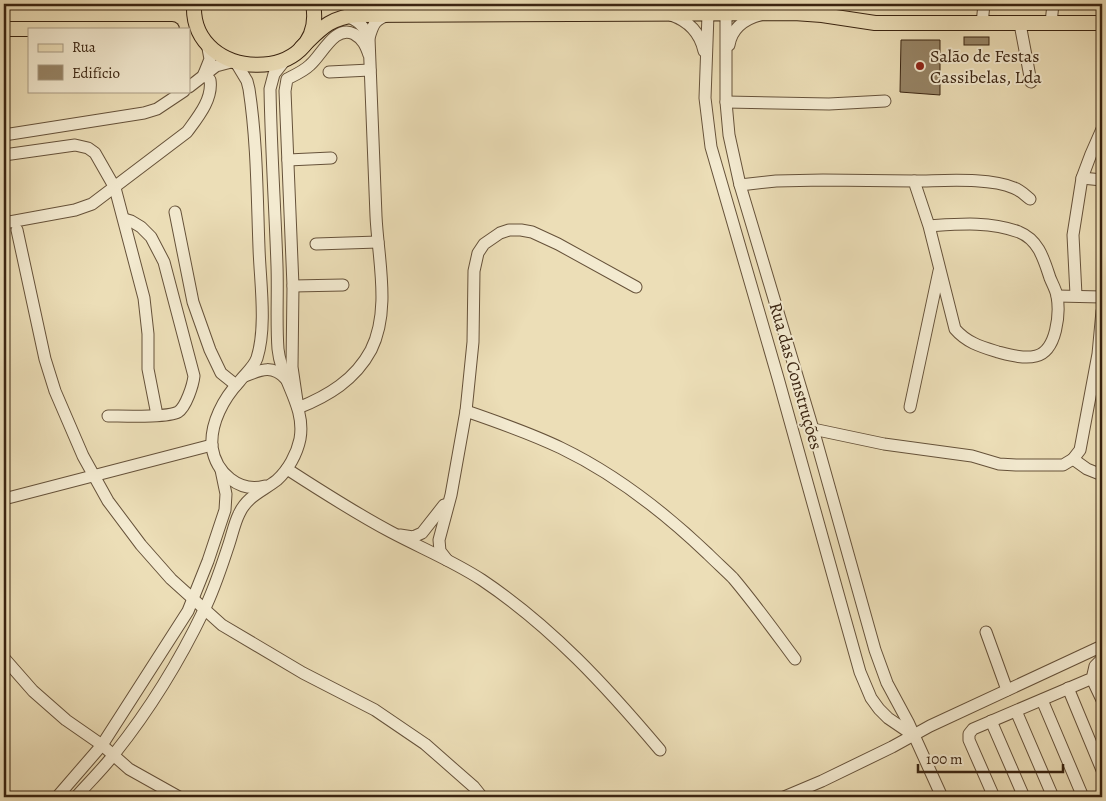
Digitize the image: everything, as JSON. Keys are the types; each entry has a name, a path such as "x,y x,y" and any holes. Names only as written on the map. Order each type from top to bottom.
{"main road":[{"path":"194,4 195,22 206,43"},
{"path":"301,48 313,26 313,4"},
{"path":"190,33 221,55 235,61 257,65 285,60 301,48 326,24 346,16 663,13 726,9 768,14 822,15 875,23 1102,23"},
{"path":"4,29 28,29"}],"street":[{"path":"982,24 984,4"},
{"path":"1051,23 1053,4"},
{"name":"Rua das Construções","path":"708,9 705,98 710,147 778,378 860,672 879,709 888,718 913,735"},
{"name":"Rua das Construções","path":"726,9 726,102 729,135 740,185 881,667 942,795"},
{"path":"663,13 682,19 695,31 703,47 706,65"},
{"path":"725,69 729,41 735,30 749,19 768,14"},
{"path":"298,408 320,399 340,387 358,370 371,350 381,313 382,297 369,38 374,24 380,18 391,15"},
{"path":"346,16 355,19 362,25 369,38"},
{"path":"1020,24 1031,82"},
{"path":"76,797 114,756 160,690 204,609 229,547 239,514 248,500 271,484 287,468 300,441 301,425 292,367 293,286 285,91 287,79 310,66 335,37 348,32 356,35 363,41 370,56"},
{"path":"204,74 210,59 206,43"},
{"path":"285,60 274,74 270,89 278,290 278,350 286,379 298,408"},
{"path":"57,797 102,745 188,611 225,510 226,494 220,469 214,458 212,444 214,427 227,396 257,359 261,322 261,290 251,104 247,81 235,61 216,66 190,86"},
{"path":"330,72 370,70"},
{"path":"4,224 83,208 103,198 187,132 209,96 210,80 204,74"},
{"path":"4,134 144,113 157,108 182,92"},
{"path":"726,102 829,104 885,101"},
{"path":"1076,295 1073,235 1082,178 1102,130"},
{"path":"4,155 75,145 95,153 115,188 144,298 148,334 148,369 157,415"},
{"path":"288,160 331,158"},
{"path":"1082,178 1102,180"},
{"path":"740,185 776,181 823,180 1001,183 1016,189 1030,199"},
{"path":"914,181 929,226 956,329 961,336 982,347 1014,356 1036,356 1046,351 1053,339 1056,327 1057,296 1040,250 1032,240 1020,232 986,224 968,223 929,226"},
{"path":"175,212 192,302 221,373 240,380 260,370 271,370 279,372 286,379"},
{"path":"108,416 177,413 182,409 193,383 193,372 164,262 151,237 140,226 124,219"},
{"path":"17,230 35,317 50,375 66,420 108,501 158,566 222,625 303,672 375,710 425,744 474,787 482,797"},
{"path":"448,560 440,551 439,540 451,495 466,411 473,342 475,262 478,252 491,238 509,230 532,232 558,244 636,287"},
{"path":"316,244 378,242"},
{"path":"910,407 940,268"},
{"path":"293,286 343,285"},
{"path":"1057,296 1102,297"},
{"path":"812,429 884,444 972,456 999,464 1063,465 1073,459 1080,450 1100,354 1102,311"},
{"path":"466,411 514,427 563,449 609,476 653,506 732,577 795,659"},
{"path":"4,499 212,444"},
{"path":"1073,459 1087,469 1102,475"},
{"path":"287,468 350,510 481,579 551,632 615,697 660,750"},
{"path":"220,469 234,482 242,486 256,488 271,484"},
{"path":"394,534 413,537 422,533 430,525 451,495"},
{"path":"986,632 1007,690"},
{"path":"784,797 822,781 913,735 1102,646"},
{"path":"4,658 33,691 66,720 102,745 129,769 179,797"},
{"path":"1102,659 1095,666 1092,679 1102,700"},
{"path":"994,797 969,740 969,734 973,729 1092,679"},
{"path":"1068,688 1102,770"},
{"path":"1042,700 1083,797"},
{"path":"1016,711 1053,797"},
{"path":"991,721 1024,797"}],"building":[{"path":"964,37 989,37 989,45 964,45"},
{"name":"Salão de Festas Cassibelas, Lda","path":"901,40 940,40 940,95 900,92"}],"place":[{"name":"Salão de Festas Cassibelas, Lda","path":"920,66"}]}
